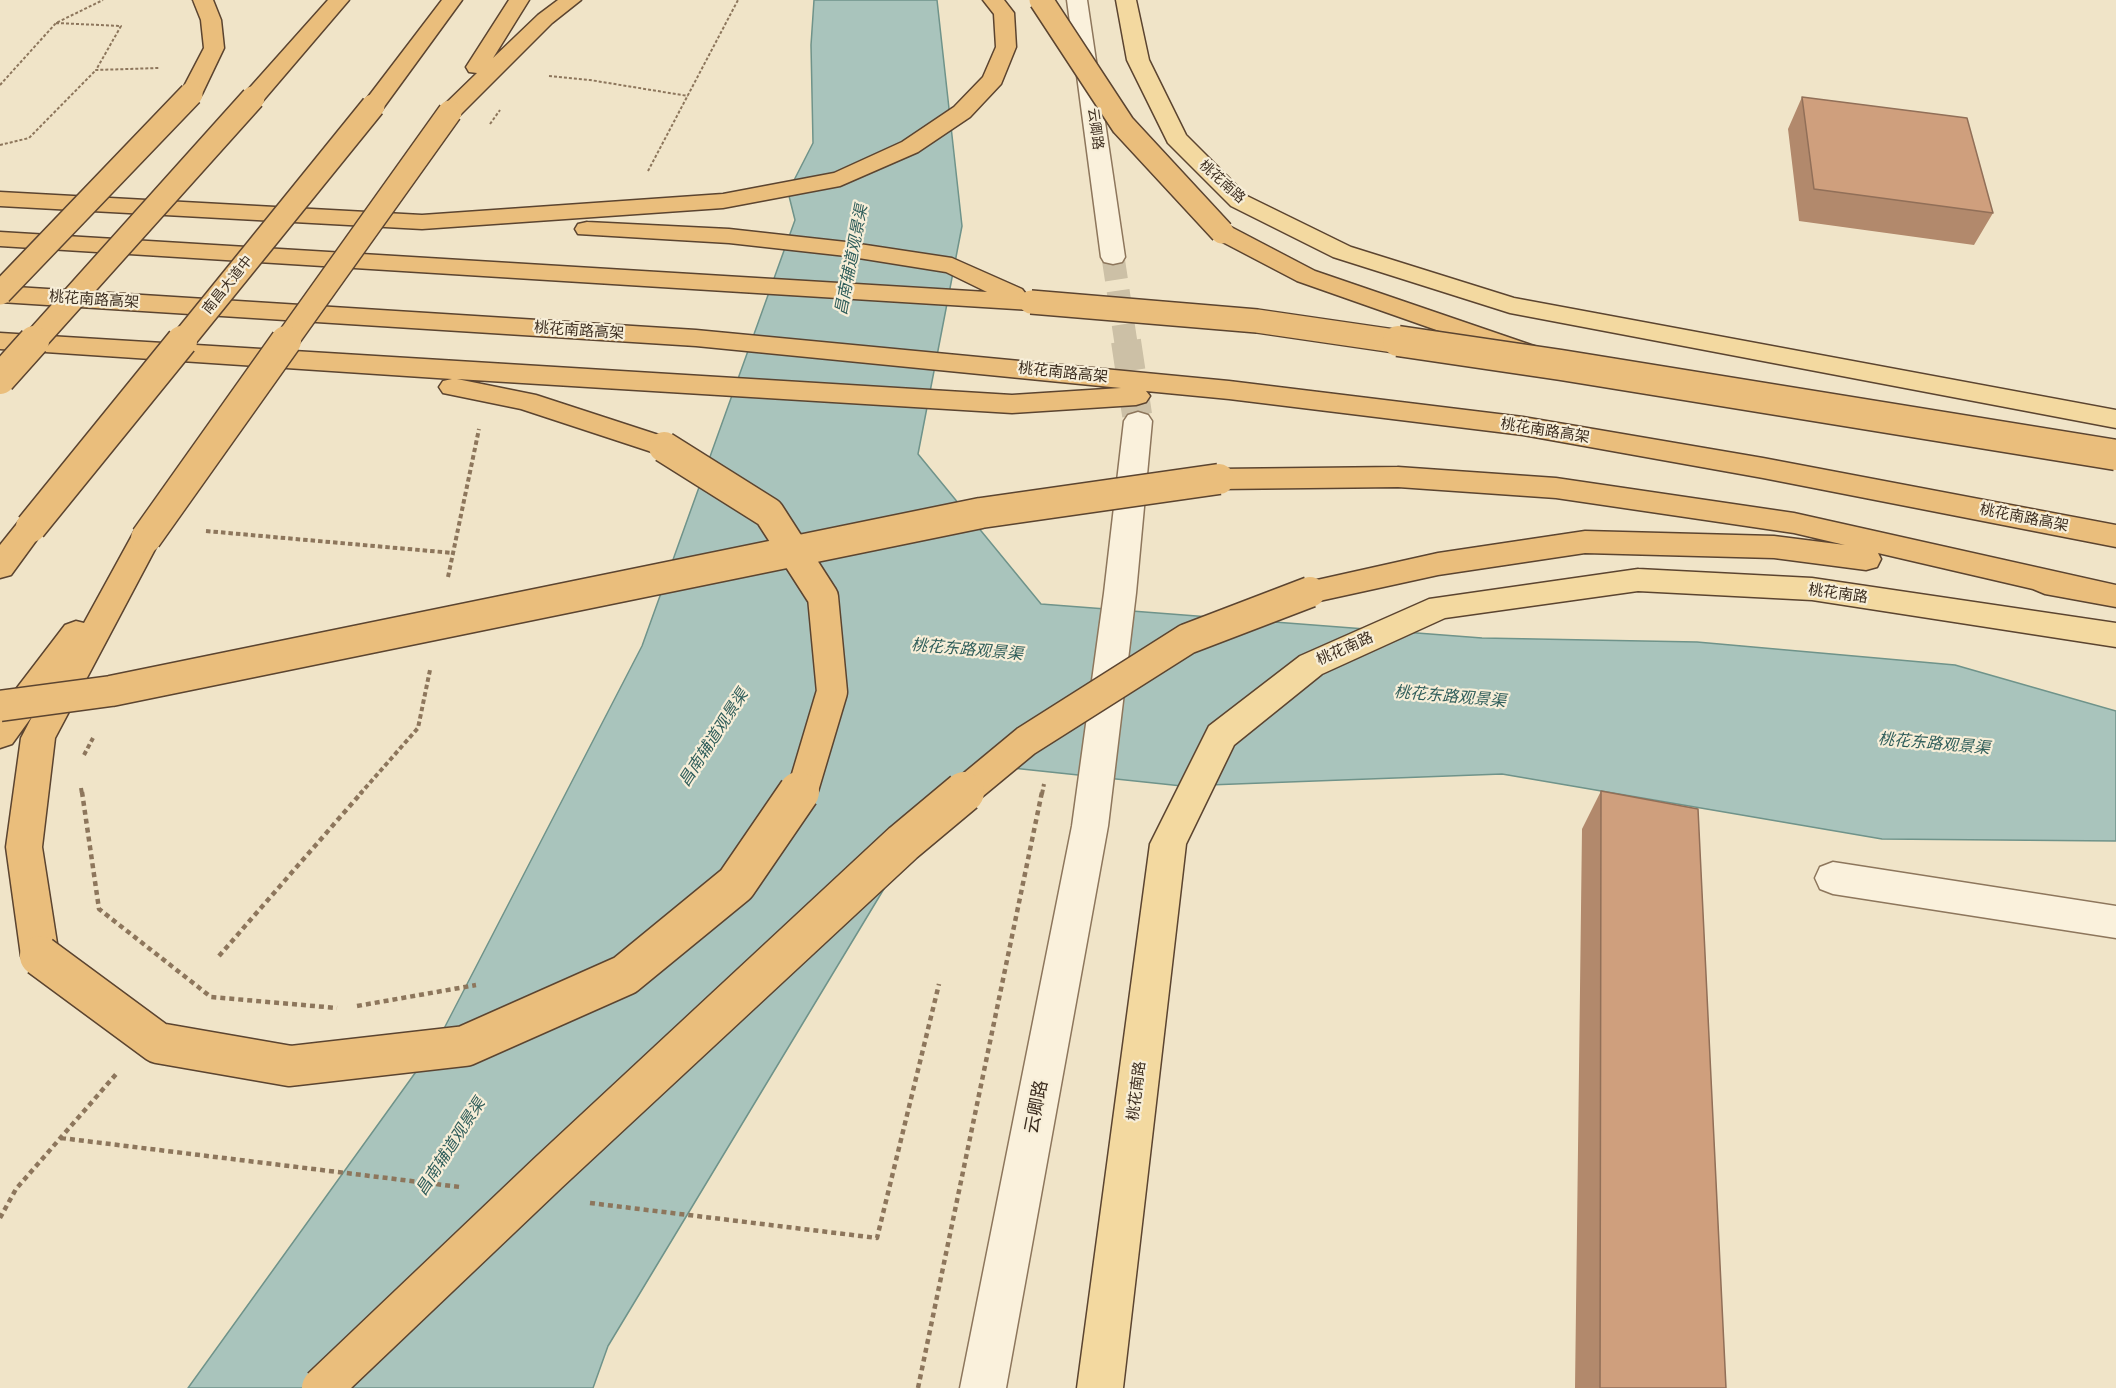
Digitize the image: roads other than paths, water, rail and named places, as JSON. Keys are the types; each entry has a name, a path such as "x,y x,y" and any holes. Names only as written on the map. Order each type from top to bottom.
{"highway":[{"path":"0,294 191,94 214,48 211,20 203,0"},
{"path":"0,379 254,98 339,0"},
{"name":"南昌大道中","path":"0,567 374,106 452,0"},
{"path":"0,735 146,538 450,112 519,0"},
{"path":"450,112 544,18 571,0"},
{"path":"422,222 723,201 840,179 910,147 962,112 993,79 1006,47 1004,13 993,0"},
{"path":"1041,0 1123,125 1222,232 1306,276 1561,365"},
{"path":"0,199 729,236 846,249 952,266 1031,302"},
{"path":"0,239 1031,302 1257,321 1561,365 2116,455"},
{"name":"桃花南路高架","path":"0,294 696,338 1229,390 1522,426 1763,468 2116,536"},
{"path":"0,340 1012,404 1229,390"},
{"path":"146,538 38,738 24,847 40,956 158,1042 290,1066 465,1046 625,975 736,884 804,786 832,692 823,597 769,513 664,447 526,401 418,381 205,352"},
{"path":"0,706 111,691 981,513 1219,479 1398,477 1556,488 1794,523 2116,596"},
{"path":"322,1388 548,1173 903,843 1026,741 1187,639 1310,592 1438,564 1585,542 1774,547 2068,586"}],"main road":[{"name":"桃花南路","path":"1126,0 1138,60 1176,138 1239,201 1342,252 1510,305 2116,419"},
{"name":"桃花南路","path":"1100,1388 1168,844 1221,736 1311,664 1440,607 1638,580 1812,589 2116,635"}],"street":[{"name":"云卿路","path":"1077,0 1113,257"},
{"name":"云卿路","path":"983,1388 1090,825 1120,593 1138,421"},
{"path":"1833,878 2116,922"}],"water":[{"path":"814,0 937,0 962,226 918,454 1041,604 1482,638 1697,642 1955,665 2116,711 2116,841 1882,839 1502,774 1182,786 984,765 940,796 608,1346 593,1388 188,1388 436,1044 642,646 795,220 788,192 813,143 811,45"}],"tunnel":[{"path":"1113,257 1126,343"},
{"path":"1126,341 1138,421"}],"water label":[{"name":"昌南辅道观景渠","path":"852,260"},
{"name":"桃花东路观景渠","path":"967,650"},
{"name":"桃花东路观景渠","path":"1450,697"},
{"name":"昌南辅道观景渠","path":"714,738"},
{"name":"桃花东路观景渠","path":"1934,744"},
{"name":"昌南辅道观景渠","path":"451,1147"}]}
